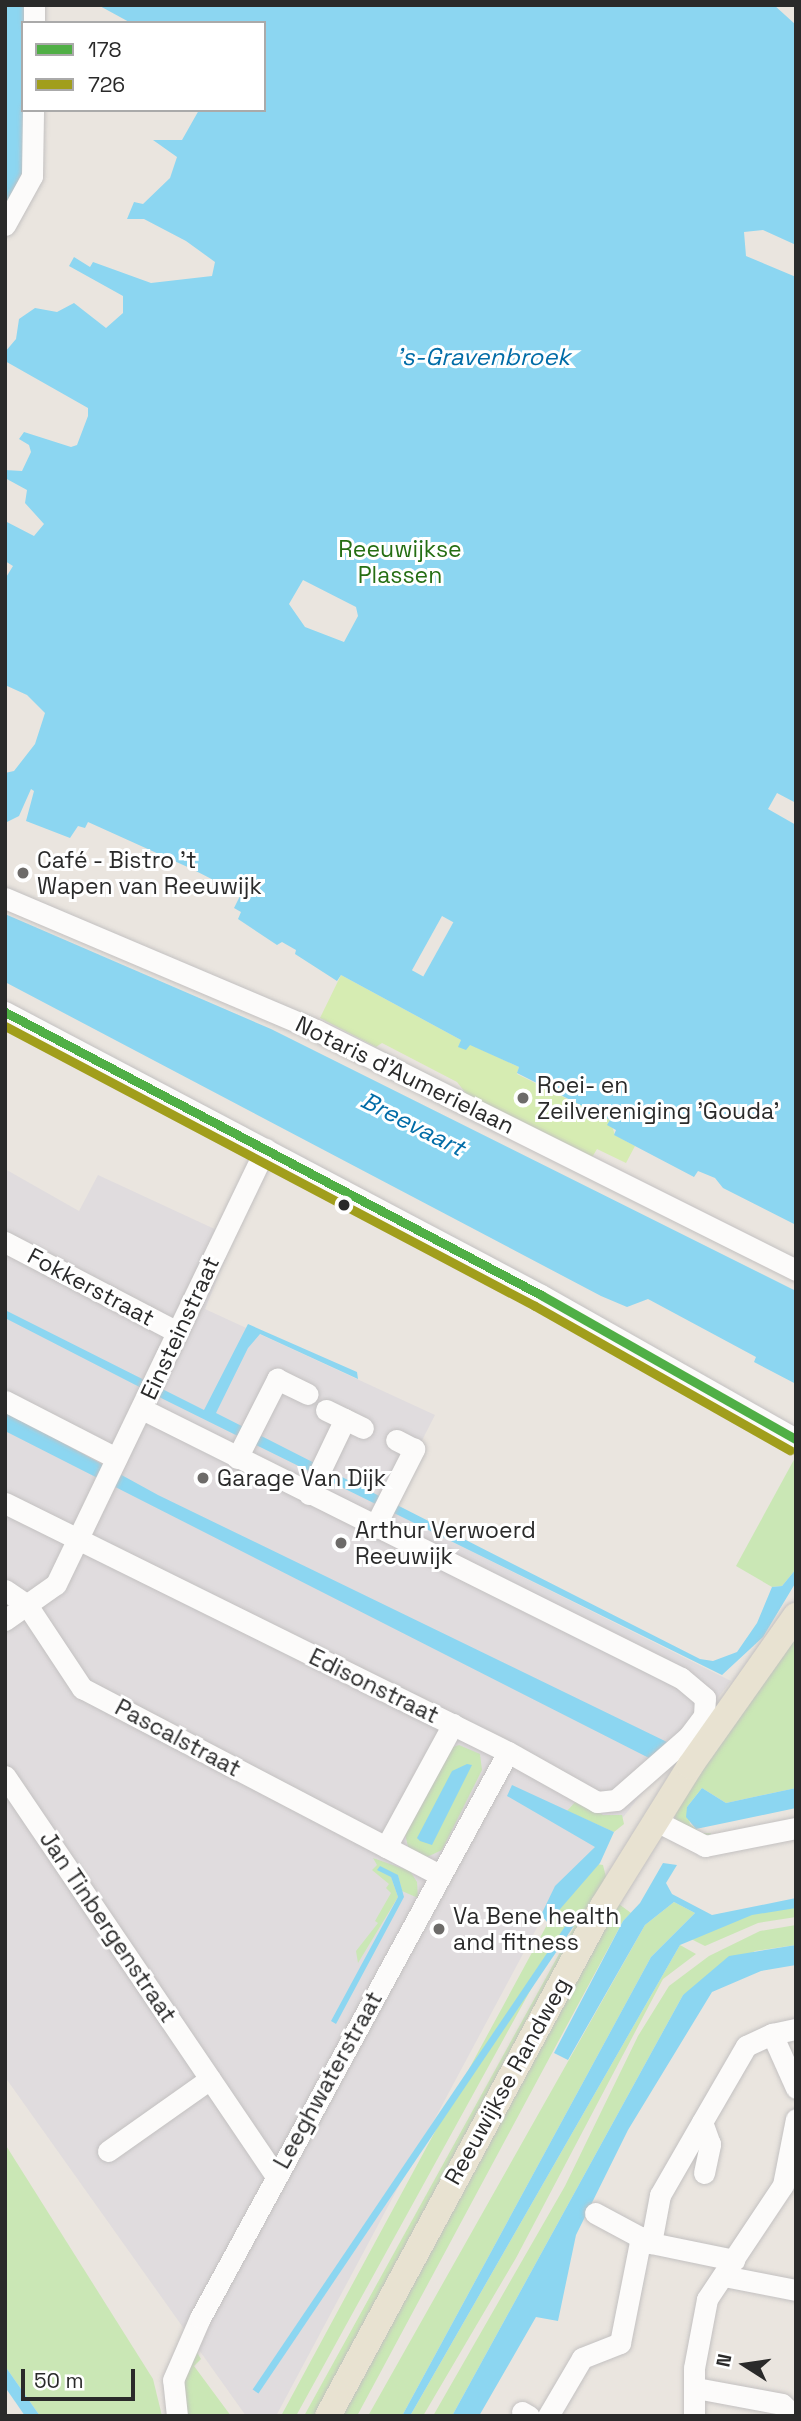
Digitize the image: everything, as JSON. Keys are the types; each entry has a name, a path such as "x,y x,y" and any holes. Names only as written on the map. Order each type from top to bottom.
{"main road":[{"name":"Reeuwijkse Randweg","path":"328,2416 570,1965 690,1766 796,1616"}],"street":[{"path":"5,225 32,176 33,112"},
{"name":"Notaris d'Aumerielaan","path":"5,898 316,1030 796,1269"},
{"path":"5,1012 541,1295 796,1439"},
{"name":"Einsteinstraat","path":"265,1149 148,1396 383,1511 681,1678 705,1698"},
{"name":"Fokkerstraat","path":"5,1242 177,1332"},
{"path":"246,1442 277,1379 307,1394"},
{"path":"5,1620 56,1584 148,1396"},
{"path":"5,1401 110,1469"},
{"path":"316,1478 354,1424 326,1410"},
{"path":"383,1511 414,1449 396,1440"},
{"name":"Edisonstraat","path":"5,1503 453,1724 597,1802 608,1803 688,1737 704,1716 705,1698"},
{"name":"Pascalstraat","path":"5,1590 27,1605 82,1688 439,1875"},
{"path":"386,1847 453,1724"},
{"name":"Leeghwaterstraat","path":"177,2416 173,2380 179,2359 275,2175 508,1752"},
{"name":"Jan Tinbergenstraat","path":"5,1776 13,1802 275,2175"},
{"path":"656,1821 705,1846 796,1828"},
{"path":"548,2416 582,2358 620,2343 660,2195 746,2046 772,2034 796,2029"},
{"path":"772,2034 796,2088"},
{"path":"108,2151 210,2079"},
{"path":"694,2416 694,2368 707,2299 783,2185 796,2119"},
{"path":"702,2122 710,2144 704,2173"},
{"path":"596,2213 646,2240 796,2290"},
{"path":"696,2388 782,2404 794,2416"}],"shaded area":[{"path":"5,1169 79,1211 98,1175 234,1238 205,1309 435,1415 387,1509 731,1681 540,1922 276,2416 246,2416 5,2077"}],"green space":[{"path":"341,975 461,1040 459,1046 469,1044 519,1067 517,1074 610,1120 615,1135 635,1146 626,1163 597,1149 591,1159 468,1096 457,1082 382,1043 376,1047 320,1018"},
{"path":"796,1456 796,1569 782,1586 772,1587 736,1566"},
{"path":"796,1634 796,1788 726,1803 702,1788 687,1807 690,1824 701,1833 711,1833 709,1838 676,1824 674,1811"},
{"path":"459,1745 480,1754 482,1770 442,1850 427,1857 408,1847 405,1834 450,1748"},
{"path":"577,1800 603,1815 622,1815 624,1824 614,1832 567,1811"},
{"path":"373,1858 410,1871 417,1882 418,1898 402,1891 398,1875 391,1877 398,1897 358,1963 356,1951 378,1923 375,1921 391,1893 386,1888 389,1884 372,1870 377,1865"},
{"path":"597,1864 603,1865 607,1881 315,2416 304,2416 574,1927 568,1922 296,2416 281,2416 548,1923"},
{"path":"674,1902 695,1913 651,1957 402,2416 368,2416 645,1925"},
{"path":"619,1904 631,1913 623,1921 357,2416 337,2416"},
{"path":"796,1906 796,1917 758,1923 705,1946 689,1938 710,1929 718,1914"},
{"path":"796,1925 796,1945 755,1951 683,1995 452,2416 433,2416 565,2186 638,2036 669,1986 709,1956 760,1931"},
{"path":"680,1945 696,1954 663,1979 516,2258 423,2416 410,2416"},
{"path":"5,2144 153,2379 162,2416 40,2416 5,2366"},
{"path":"195,2349 201,2359 194,2366 231,2416 188,2416 182,2378"}],"water":[{"path":"5,5 25,5 25,21 21,21 21,112 23,112 27,163 5,208"},
{"name":"'s-Gravenbroek","path":"98,5 774,5 796,25 796,245 763,230 744,232 746,256 796,277 796,803 777,793 768,809 796,825 796,1225 723,1188 715,1178 698,1171 694,1177 614,1135 616,1130 607,1125 610,1120 517,1073 519,1067 470,1045 466,1050 458,1047 461,1040 341,975 337,981 295,954 296,950 282,942 277,945 238,919 241,912 234,908 240,896 228,896 231,889 192,869 88,822 85,828 78,826 70,838 26,821 34,791 31,789 19,816 5,823 5,773 14,771 35,744 45,713 27,695 5,685 5,579 13,566 5,561 5,521 34,536 44,524 25,503 27,490 5,478 5,470 22,471 31,452 29,445 19,439 24,432 71,447 77,445 88,416 88,408 5,361 5,352 16,339 19,319 35,308 57,312 74,303 106,328 123,313 123,296 69,266 74,257 90,267 93,262 151,283 212,276 215,262 186,241 144,219 127,219 134,202 143,204 170,178 177,157 153,140 182,140 198,112 266,112 266,21 127,21","holes":["303,580 356,607 358,616 344,642 305,627 289,604"]},
{"name":"Breevaart","path":"5,914 271,1029 796,1291 796,1384 754,1362 756,1357 648,1299 627,1307 601,1296 5,982"},
{"path":"5,1310 204,1410 248,1324 357,1372 358,1379 260,1334 248,1348 216,1413 700,1659 713,1661 737,1652 757,1623 772,1587 782,1586 796,1569 796,1582 763,1637 722,1675 157,1396 5,1318"},
{"path":"5,1411 158,1495 667,1742 649,1758 5,1431"},
{"path":"467,1764 472,1765 432,1845 420,1841 417,1838 452,1771"},
{"path":"512,1785 614,1832 600,1863 548,1923 541,1915 555,1886 595,1847 507,1796"},
{"path":"702,1788 726,1803 796,1788 796,1808 696,1829 686,1817 687,1807"},
{"path":"663,1863 677,1865 666,1883 672,1894 712,1915 796,1898 796,1908 752,1915 680,1945 410,2416 402,2416 651,1957 695,1913 674,1902 645,1925 568,2060 554,2053 623,1921 640,1903"},
{"path":"380,1866 398,1875 404,1897 336,2024 331,2021 398,1897 391,1877 377,1870"},
{"path":"568,1922 574,1926 258,2393 253,2390"},
{"path":"796,1945 796,1965 761,1971 712,1992 628,2130 576,2235 558,2321 536,2317 479,2416 452,2416 683,1995 729,1956"},
{"path":"5,2366 40,2416 25,2416 5,2387"}],"pier":[{"path":"442,916 453,922 423,977 412,970"}],"transit line":[{"name":"178","path":"5,1012 541,1295 796,1439"},
{"name":"726","path":"5,1026 535,1306 790,1450"}],"place":[{"name":"Café - Bistro 't Wapen van Reeuwijk","path":"23,873"},
{"name":"Roei- en Zeilvereniging 'Gouda'","path":"523,1098"},
{"name":"Garage Van Dijk","path":"203,1478"},
{"name":"Arthur Verwoerd Reeuwijk","path":"341,1543"},
{"name":"Va Bene health and fitness","path":"439,1929"}],"park label":[{"name":"Reeuwijkse Plassen","path":"400,562"}]}
